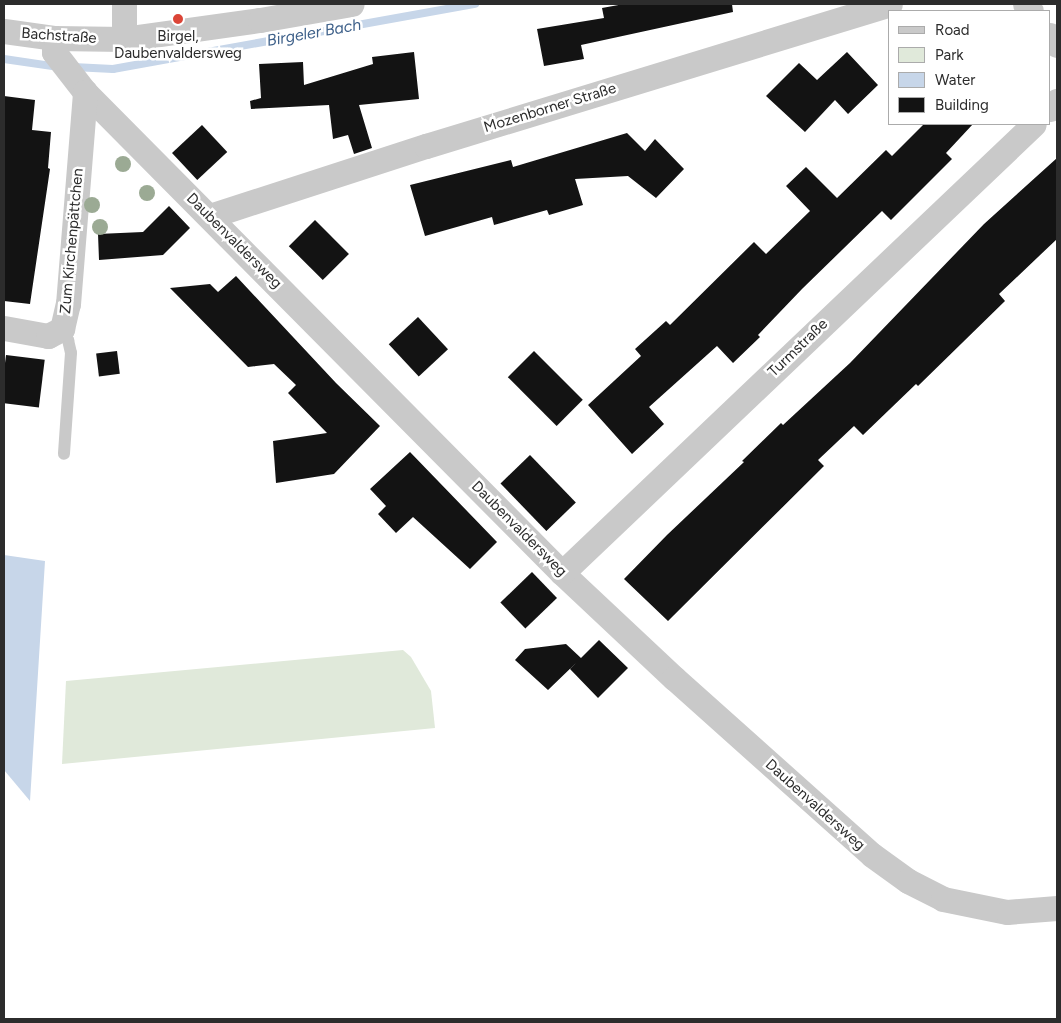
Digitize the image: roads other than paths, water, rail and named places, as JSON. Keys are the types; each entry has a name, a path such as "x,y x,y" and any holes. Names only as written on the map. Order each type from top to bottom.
{"street":[{"path":"124,4 124,38"},
{"name":"Bachstraße","path":"4,31 54,45 260,20 352,4"},
{"name":"Mozenborner Straße","path":"210,216 426,146 890,4"},
{"name":"Daubenvaldersweg","path":"54,45 79,85 562,573 679,683 872,855 908,881 942,899 1007,912 1057,908"},
{"name":"Zum Kirchenpättchen","path":"4,328 48,336 62,329 68,304 79,85"},
{"name":"Turmstraße","path":"562,573 1033,125"}],"lane":[{"path":"62,329 68,340 71,353 64,454"}],"water":[{"path":"4,555 45,561 30,801 4,770"}],"waterway":[{"name":"Birgeler Bach","path":"73,67 113,69 475,4"},
{"name":"Birgeler Bach","path":"4,59 59,67"}],"place":[{"name":"Birgel, Daubenvaldersweg","path":"178,19"}]}
